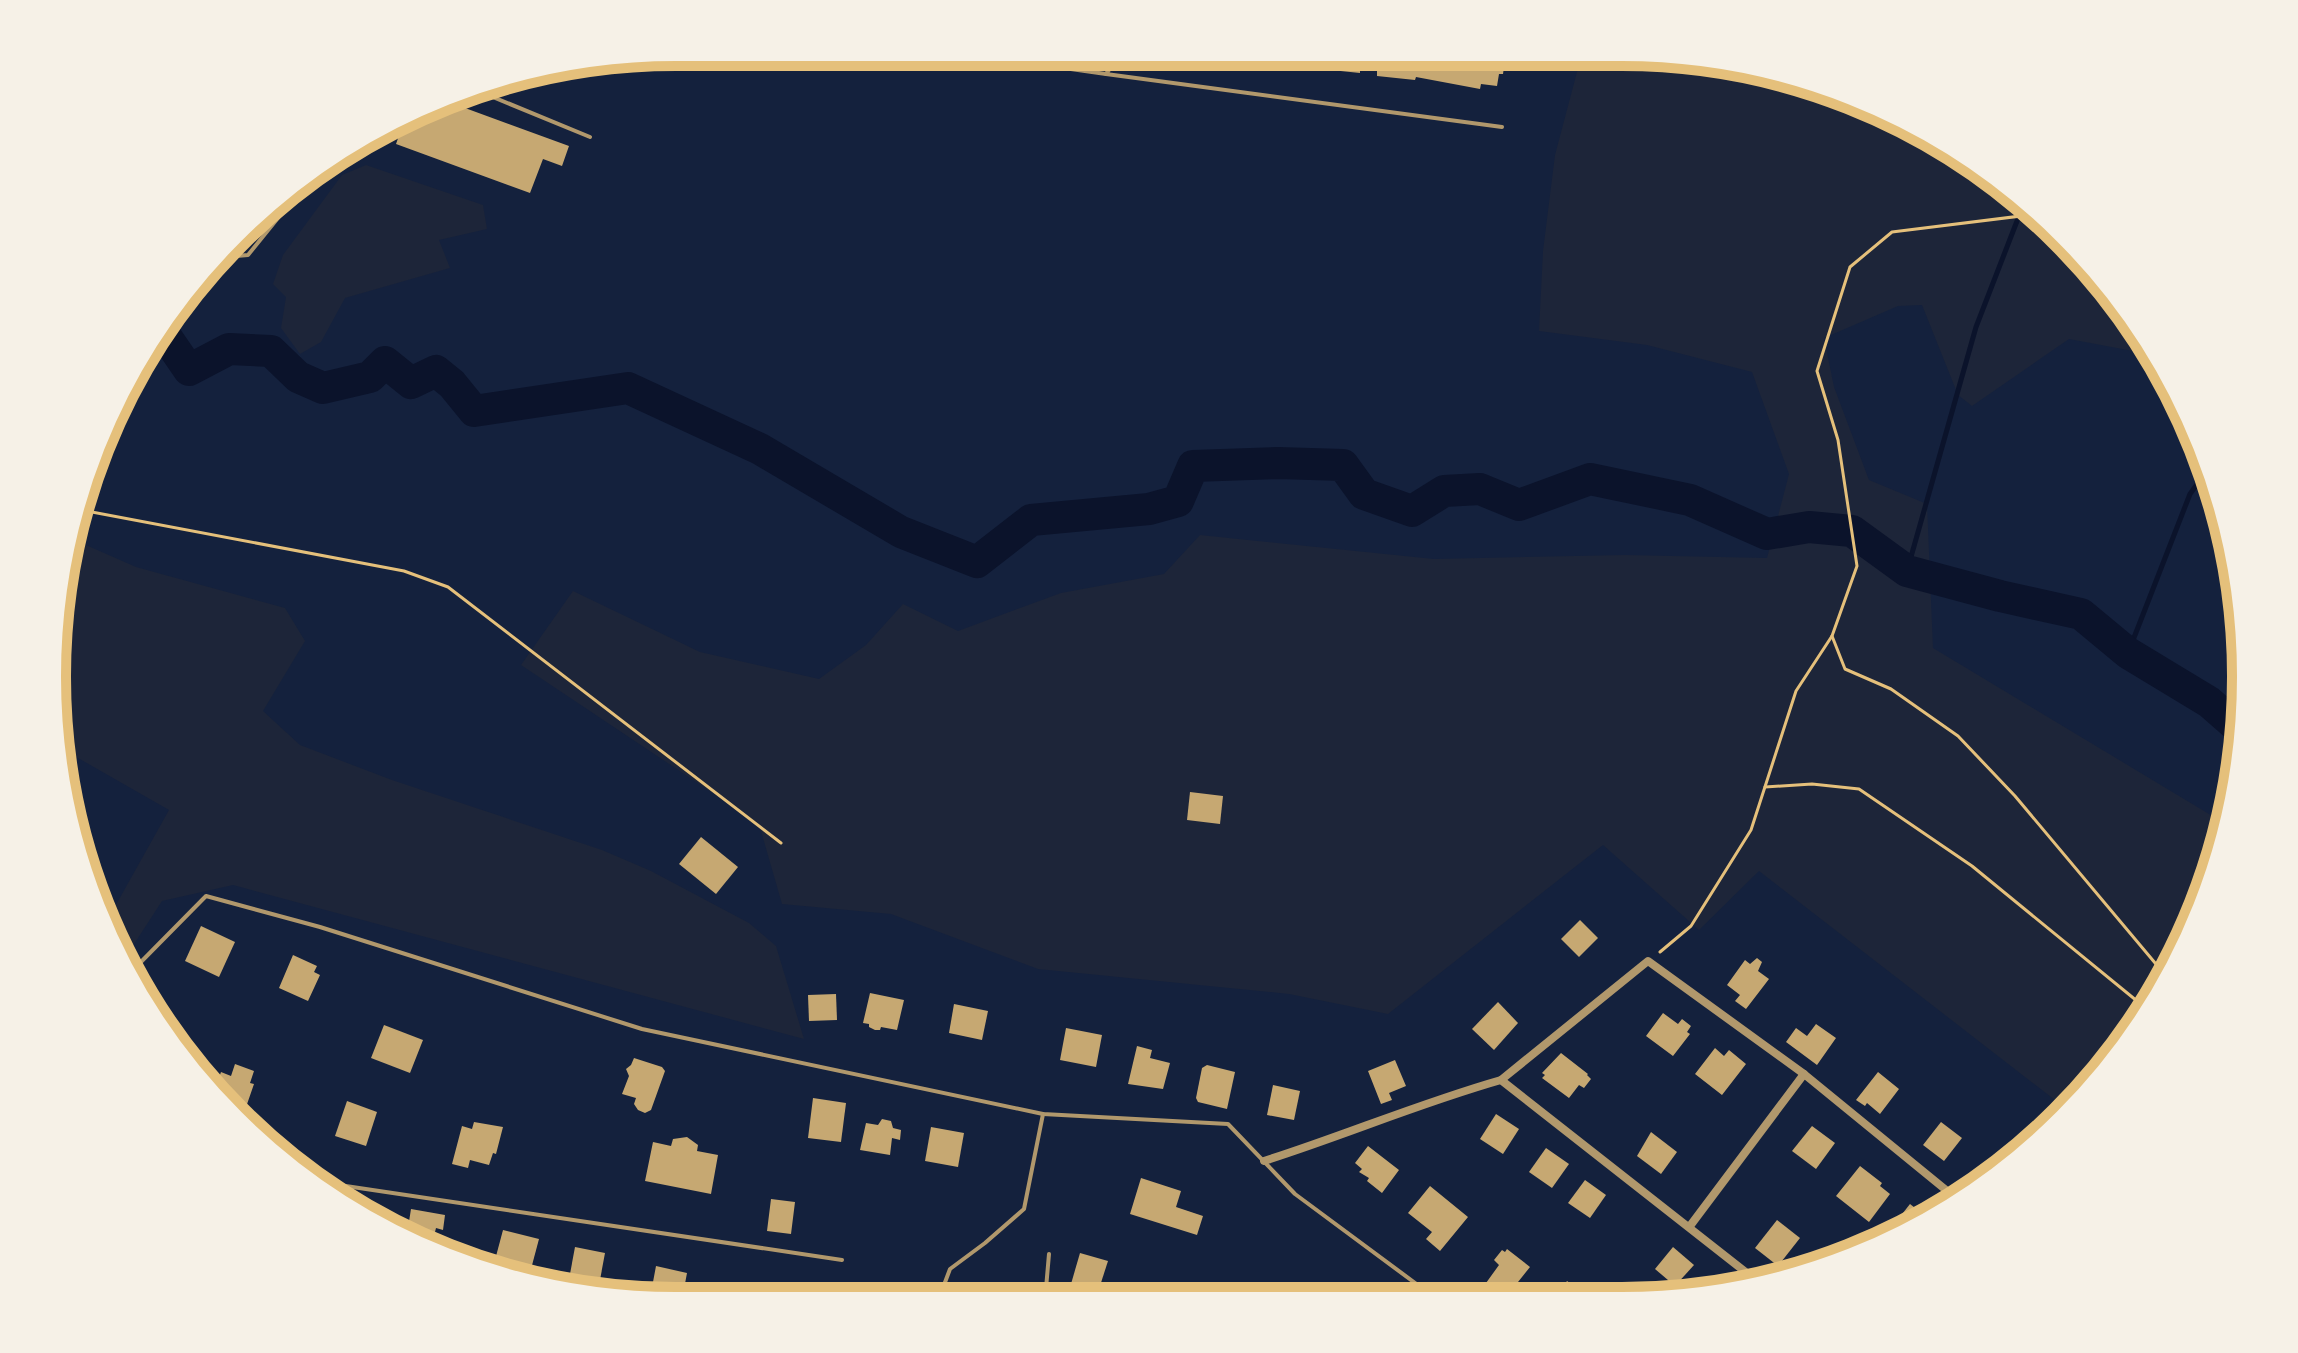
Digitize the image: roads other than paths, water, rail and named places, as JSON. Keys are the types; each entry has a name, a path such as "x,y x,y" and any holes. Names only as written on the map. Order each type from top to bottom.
{"street":[{"path":"1264,1161 1501,1080 1648,961 1804,1074 1948,1192"},
{"path":"1690,1226 1804,1074"},
{"path":"1501,1080 1748,1273"}],"lane":[{"path":"1050,66 1502,127"},
{"path":"1106,74 1112,66"},
{"path":"489,95 590,137"},
{"path":"235,256 248,255 286,208"},
{"path":"138,964 206,896 320,927 642,1029 1043,1114 1228,1124 1295,1194 1420,1287"},
{"path":"944,1287 950,1269 1024,1209 1043,1114"},
{"path":"338,1185 842,1260"},
{"path":"1046,1287 1049,1254"}],"waterway":[{"path":"1907,571 1976,327 2020,214"},
{"path":"168,339 189,370 229,349 271,351 298,377 323,388 370,377 385,362 411,383 436,371 452,384 474,411 628,388 760,449 901,532 977,562 1031,520 1149,509 1178,501 1193,466 1278,463 1343,465 1364,494 1412,511 1444,491 1480,489 1519,505 1590,479 1690,500 1767,534 1809,527 1852,531 1907,571 2081,614 2128,653 2209,702 2231,721"},
{"path":"2128,653 2190,494 2200,480"}]}
